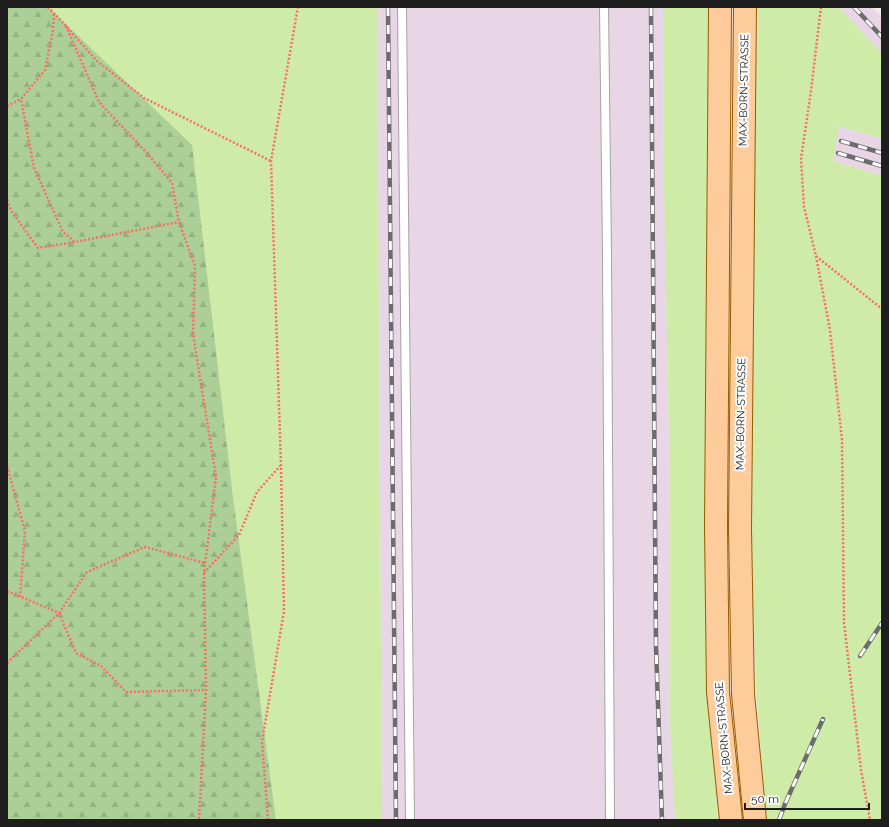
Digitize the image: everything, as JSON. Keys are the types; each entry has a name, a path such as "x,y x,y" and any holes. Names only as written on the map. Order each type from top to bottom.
{"main road":[{"name":"MAX-BORN-STRASSE","path":"720,7 716,519 718,692 731,820"},
{"name":"MAX-BORN-STRASSE","path":"745,7 740,530 743,694 756,820"}],"lane":[{"path":"402,7 410,820"},
{"path":"604,7 610,820"}],"path":[{"path":"48,7 97,61 144,98 271,161"},
{"path":"268,820 262,742 284,612 281,466 271,161 298,7"},
{"path":"821,7 801,159 804,207 816,256 830,330 842,440 844,622 861,770 870,820"},
{"path":"7,106 22,99 45,70 53,32 54,14"},
{"path":"66,26 99,102 146,152 172,183 179,222 195,266 193,334 216,476 204,573 206,690 199,820"},
{"path":"22,99 34,168 63,232 75,242"},
{"path":"7,200 11,211 38,248 179,222"},
{"path":"816,256 882,309"},
{"path":"7,466 25,531 20,597"},
{"path":"204,573 239,536 258,492 281,466"},
{"path":"7,663 59,613 87,572 145,547 205,563"},
{"path":"7,591 59,613 76,653 101,666 126,692 206,690"}],"shaded area":[{"path":"377,7 663,7 664,186 669,438 670,721 675,820 382,820"},
{"path":"839,7 872,7 882,18 882,54"},
{"path":"839,126 882,139 882,176 833,161"}],"green space":[{"path":"7,7 48,7 192,145 232,489 276,820 7,820"},
{"path":"48,7 377,7 382,820 276,820 232,489"},
{"path":"663,7 709,7 705,605 708,688 718,820 675,820 670,721 669,438 664,186"},
{"path":"757,7 839,7 882,54 882,139 839,126 833,161 882,176 882,820 766,820 756,691 751,528"}],"railway":[{"path":"388,7 396,820"},
{"path":"651,7 656,647 662,820"},
{"path":"854,7 882,37"},
{"path":"841,141 882,153"},
{"path":"838,153 882,166"},
{"path":"860,656 882,623"},
{"path":"779,820 823,719"}]}
